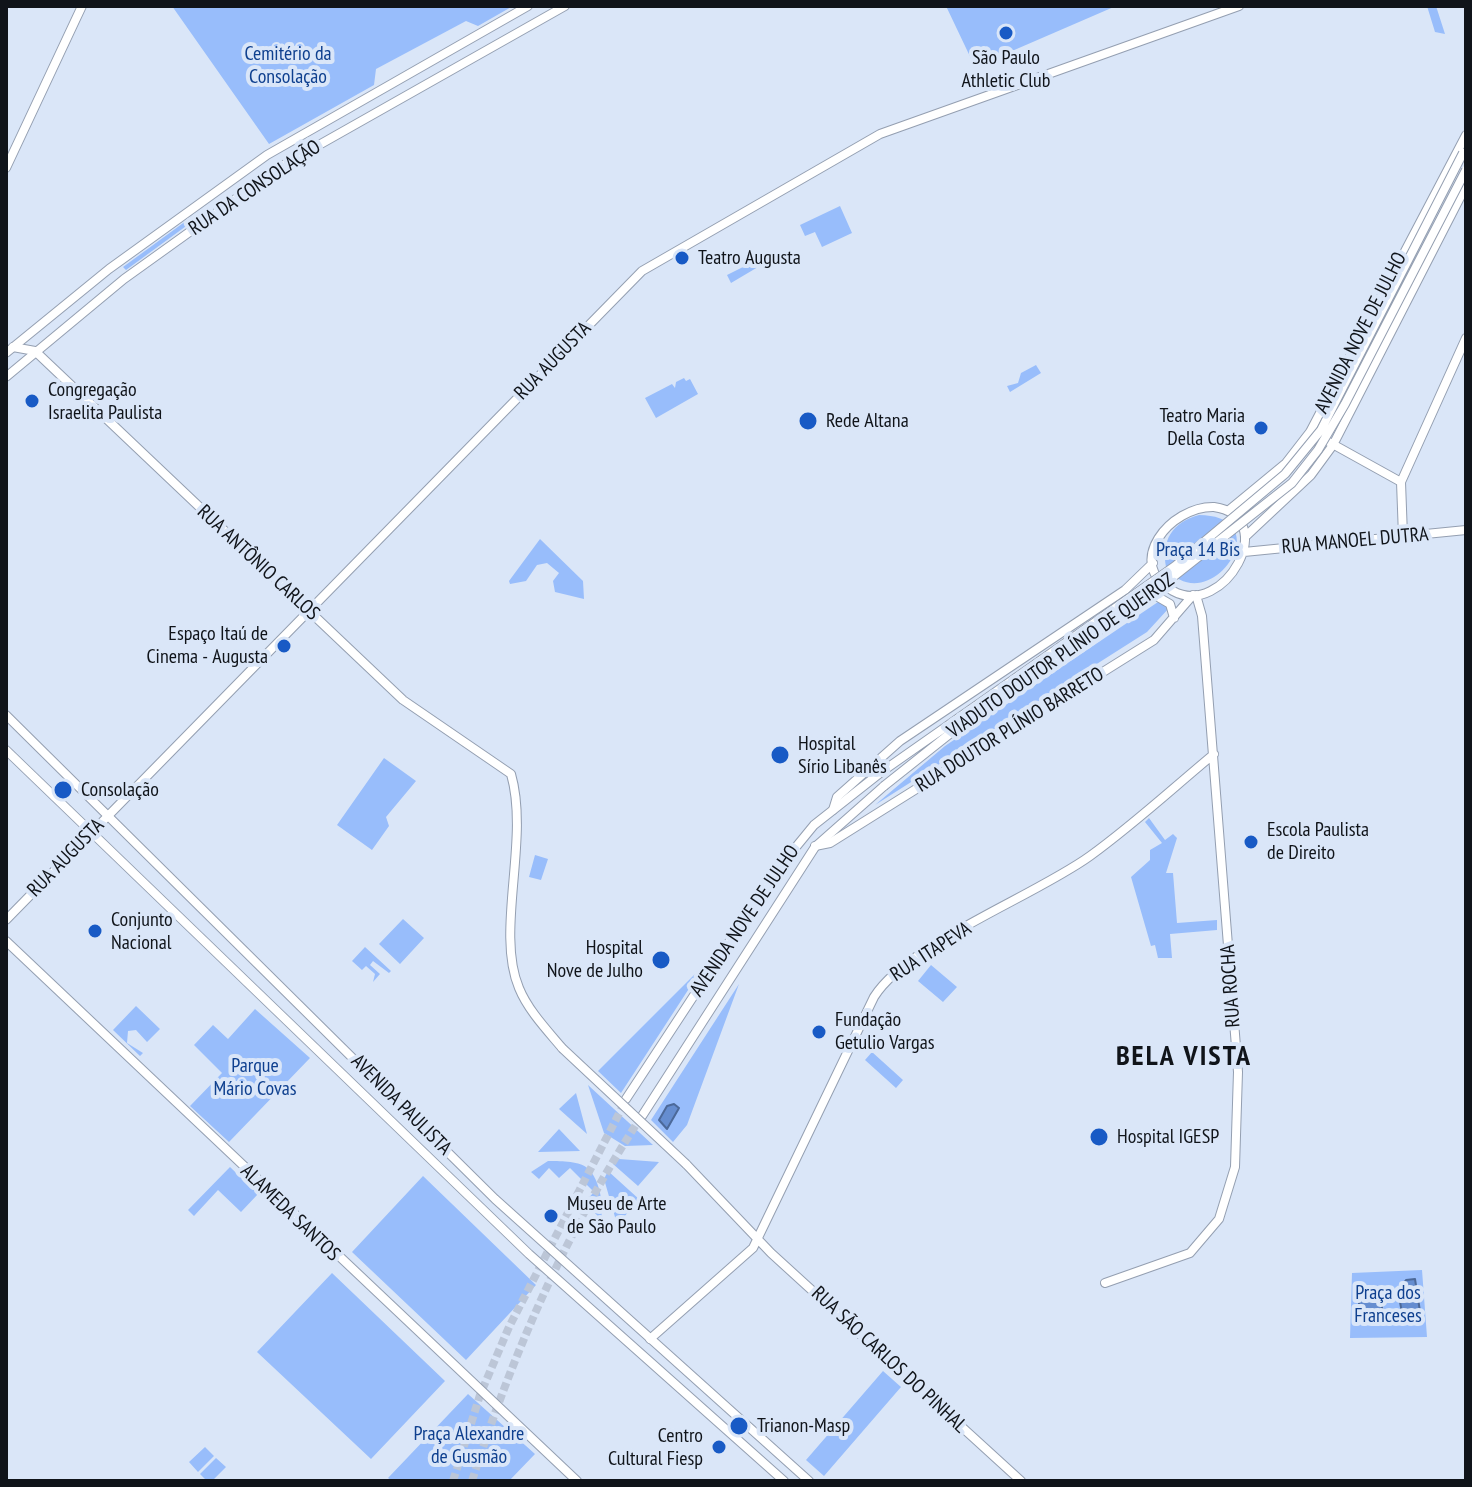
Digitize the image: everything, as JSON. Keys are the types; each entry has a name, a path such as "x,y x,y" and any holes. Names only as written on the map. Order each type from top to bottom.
{"main road":[{"path":"6,168 82,6"},
{"name":"RUA DA CONSOLAÇÃO","path":"10,350 109,269 267,155 528,6"},
{"name":"RUA DA CONSOLAÇÃO","path":"6,377 124,279 280,167 565,6"},
{"name":"RUA AUGUSTA","path":"6,920 307,609 642,271 880,134 1239,6"},
{"path":"478,34 488,49"},
{"path":"1464,143 1466,128"},
{"name":"AVENIDA NOVE DE JULHO","path":"1229,510 1286,463 1310,432 1464,143"},
{"name":"VIADUTO DOUTOR PLÍNIO DE QUEIROZ","path":"833,810 880,773 1164,575 1285,474 1321,430 1464,143"},
{"name":"VIADUTO DOUTOR PLÍNIO DE QUEIROZ","path":"815,847 952,732 1145,599 1292,483 1318,450 1345,404 1466,170"},
{"name":"AVENIDA NOVE DE JULHO","path":"1247,535 1311,475 1333,445 1466,186"},
{"path":"1403,536 1401,482 1466,338"},
{"path":"10,350 35,351"},
{"name":"RUA ANTÔNIO CARLOS","path":"35,351 409,706 511,774 518,801 513,968 524,998 562,1048"},
{"path":"1310,432 1401,482"},
{"path":"1206,507 1229,510 1247,535 1244,552 1230,576 1207,592 1178,594 1165,586 1153,563 1158,538 1178,516 1206,507"},
{"name":"RUA MANOEL DUTRA","path":"1244,552 1466,530"},
{"name":"AVENIDA NOVE DE JULHO","path":"626,1099 773,875 808,831 833,810 837,797 900,741 1125,590 1153,563"},
{"path":"1125,590 1142,588 1159,597 1174,609 1174,618"},
{"name":"RUA ROCHA","path":"1200,612 1207,592"},
{"name":"RUA ROCHA","path":"1105,1283 1190,1253 1219,1219 1235,1167 1238,1072 1214,754 1200,612 1194,595"},
{"name":"RUA DOUTOR PLÍNIO BARRETO","path":"815,847 830,843 1154,640 1194,595"},
{"path":"1184,607 1200,612"},
{"name":"AVENIDA PAULISTA","path":"6,715 468,1173 809,1481"},
{"name":"AVENIDA PAULISTA","path":"6,750 529,1254 784,1481"},
{"name":"RUA ITAPEVA","path":"650,1339 724,1274 758,1239 815,1114 880,987 898,969 1090,856 1214,754"},
{"name":"AVENIDA NOVE DE JULHO","path":"642,1116 815,847"},
{"name":"ALAMEDA SANTOS","path":"6,941 577,1481"},
{"name":"RUA SÃO CARLOS DO PINHAL","path":"562,1048 691,1170 743,1225 1021,1481"}],"green space":[{"name":"Cemitério da Consolação","path":"172,6 513,6 478,26 466,21 376,69 374,85 269,144"},
{"name":"São Paulo Athletic Club","path":"946,6 1116,6 975,67"},
{"path":"1427,6 1436,6 1445,34 1435,32"},
{"path":"840,206 852,233 822,247 815,232 805,236 800,225"},
{"path":"201,210 204,213 126,270 123,267"},
{"path":"755,261 758,267 731,283 727,275"},
{"path":"1036,365 1041,373 1010,392 1007,386 1018,383 1021,373"},
{"path":"684,378 686,381 690,379 698,394 656,418 645,398 672,384 675,388 676,382"},
{"name":"Praça 14 Bis","path":"1199,515 1223,520 1235,531 1236,547 1229,562 1217,575 1200,583 1183,581 1166,567 1165,558 1170,534 1182,522"},
{"path":"540,539 583,581 584,599 555,592 553,581 559,573 547,563 537,565 526,581 510,584 509,581"},
{"path":"1158,602 1169,608 1147,632 875,805 945,746"},
{"path":"384,758 416,781 386,817 389,826 372,850 337,825"},
{"path":"1149,818 1165,840 1173,834 1177,838 1166,873 1173,873 1177,923 1217,920 1217,930 1170,934 1172,958 1158,958 1155,945 1151,946 1131,877 1150,860 1150,850 1162,843 1145,822"},
{"path":"535,855 548,859 541,880 529,877"},
{"path":"403,919 424,938 400,964 379,944"},
{"path":"365,947 391,971 389,973 373,961 370,965 380,974 373,982 375,974 366,966 362,970 352,961"},
{"path":"705,964 621,1093 598,1071"},
{"path":"931,965 957,987 943,1002 918,981"},
{"path":"739,984 687,1125 673,1142 651,1120"},
{"path":"136,1006 160,1029 147,1042 136,1030 128,1031 127,1043 143,1053 140,1056 113,1030"},
{"name":"Parque Mário Covas","path":"255,1009 310,1058 229,1142 190,1106 222,1073 194,1045 213,1025 228,1039"},
{"path":"872,1052 903,1080 896,1088 865,1060"},
{"path":"588,1085 653,1145 625,1146 604,1133"},
{"path":"576,1093 587,1134 559,1109"},
{"path":"559,1129 580,1151 538,1152"},
{"path":"619,1159 659,1162 638,1186 613,1164"},
{"path":"548,1161 578,1164 591,1172 599,1189 602,1209 596,1234 589,1226 598,1216 584,1203 594,1192 570,1168 559,1178 549,1168 539,1179 531,1172"},
{"path":"230,1167 258,1194 241,1212 218,1190 194,1216 188,1210"},
{"path":"608,1171 640,1200 617,1224 604,1179"},
{"path":"423,1176 536,1285 466,1360 352,1252"},
{"name":"Praça dos Franceses","path":"1422,1270 1427,1337 1350,1338 1352,1273"},
{"path":"332,1273 445,1381 371,1459 257,1352"},
{"path":"883,1371 901,1387 824,1476 806,1460"},
{"name":"Praça Alexandre de Gusmão","path":"468,1394 535,1454 509,1481 392,1481 388,1478"},
{"path":"205,1447 214,1456 198,1472 189,1462"},
{"path":"216,1458 226,1467 212,1481 207,1481 200,1474"}],"shaded area":[{"path":"674,1104 679,1108 667,1129 659,1120 667,1106"},
{"path":"1415,1279 1421,1318 1417,1320 1402,1313 1398,1291 1406,1280"},
{"path":"1369,1287 1379,1291 1383,1313 1374,1323 1359,1315 1359,1294"}],"tunnel":[{"path":"453,1481 480,1395 509,1327 626,1100"},
{"path":"472,1481 505,1386 544,1293 589,1203 641,1117"}],"place":[{"name":"São Paulo Athletic Club","path":"1006,33"},
{"name":"Teatro Augusta","path":"682,258"},
{"name":"Congregação Israelita Paulista","path":"32,401"},
{"name":"Rede Altana","path":"808,421"},
{"name":"Teatro Maria Della Costa","path":"1261,428"},
{"name":"Espaço Itaú de Cinema - Augusta","path":"284,646"},
{"name":"Hospital Sírio Libanês","path":"780,755"},
{"name":"Consolação","path":"63,790"},
{"name":"Escola Paulista de Direito","path":"1251,842"},
{"name":"Conjunto Nacional","path":"95,931"},
{"name":"Hospital Nove de Julho","path":"661,960"},
{"name":"Fundação Getulio Vargas","path":"819,1032"},
{"name":"Hospital IGESP","path":"1099,1137"},
{"name":"Museu de Arte de São Paulo","path":"551,1216"},
{"name":"Trianon-Masp","path":"739,1426"},
{"name":"Centro Cultural Fiesp","path":"719,1447"}],"district":[{"name":"BELA VISTA","path":"1184,1057"}]}
